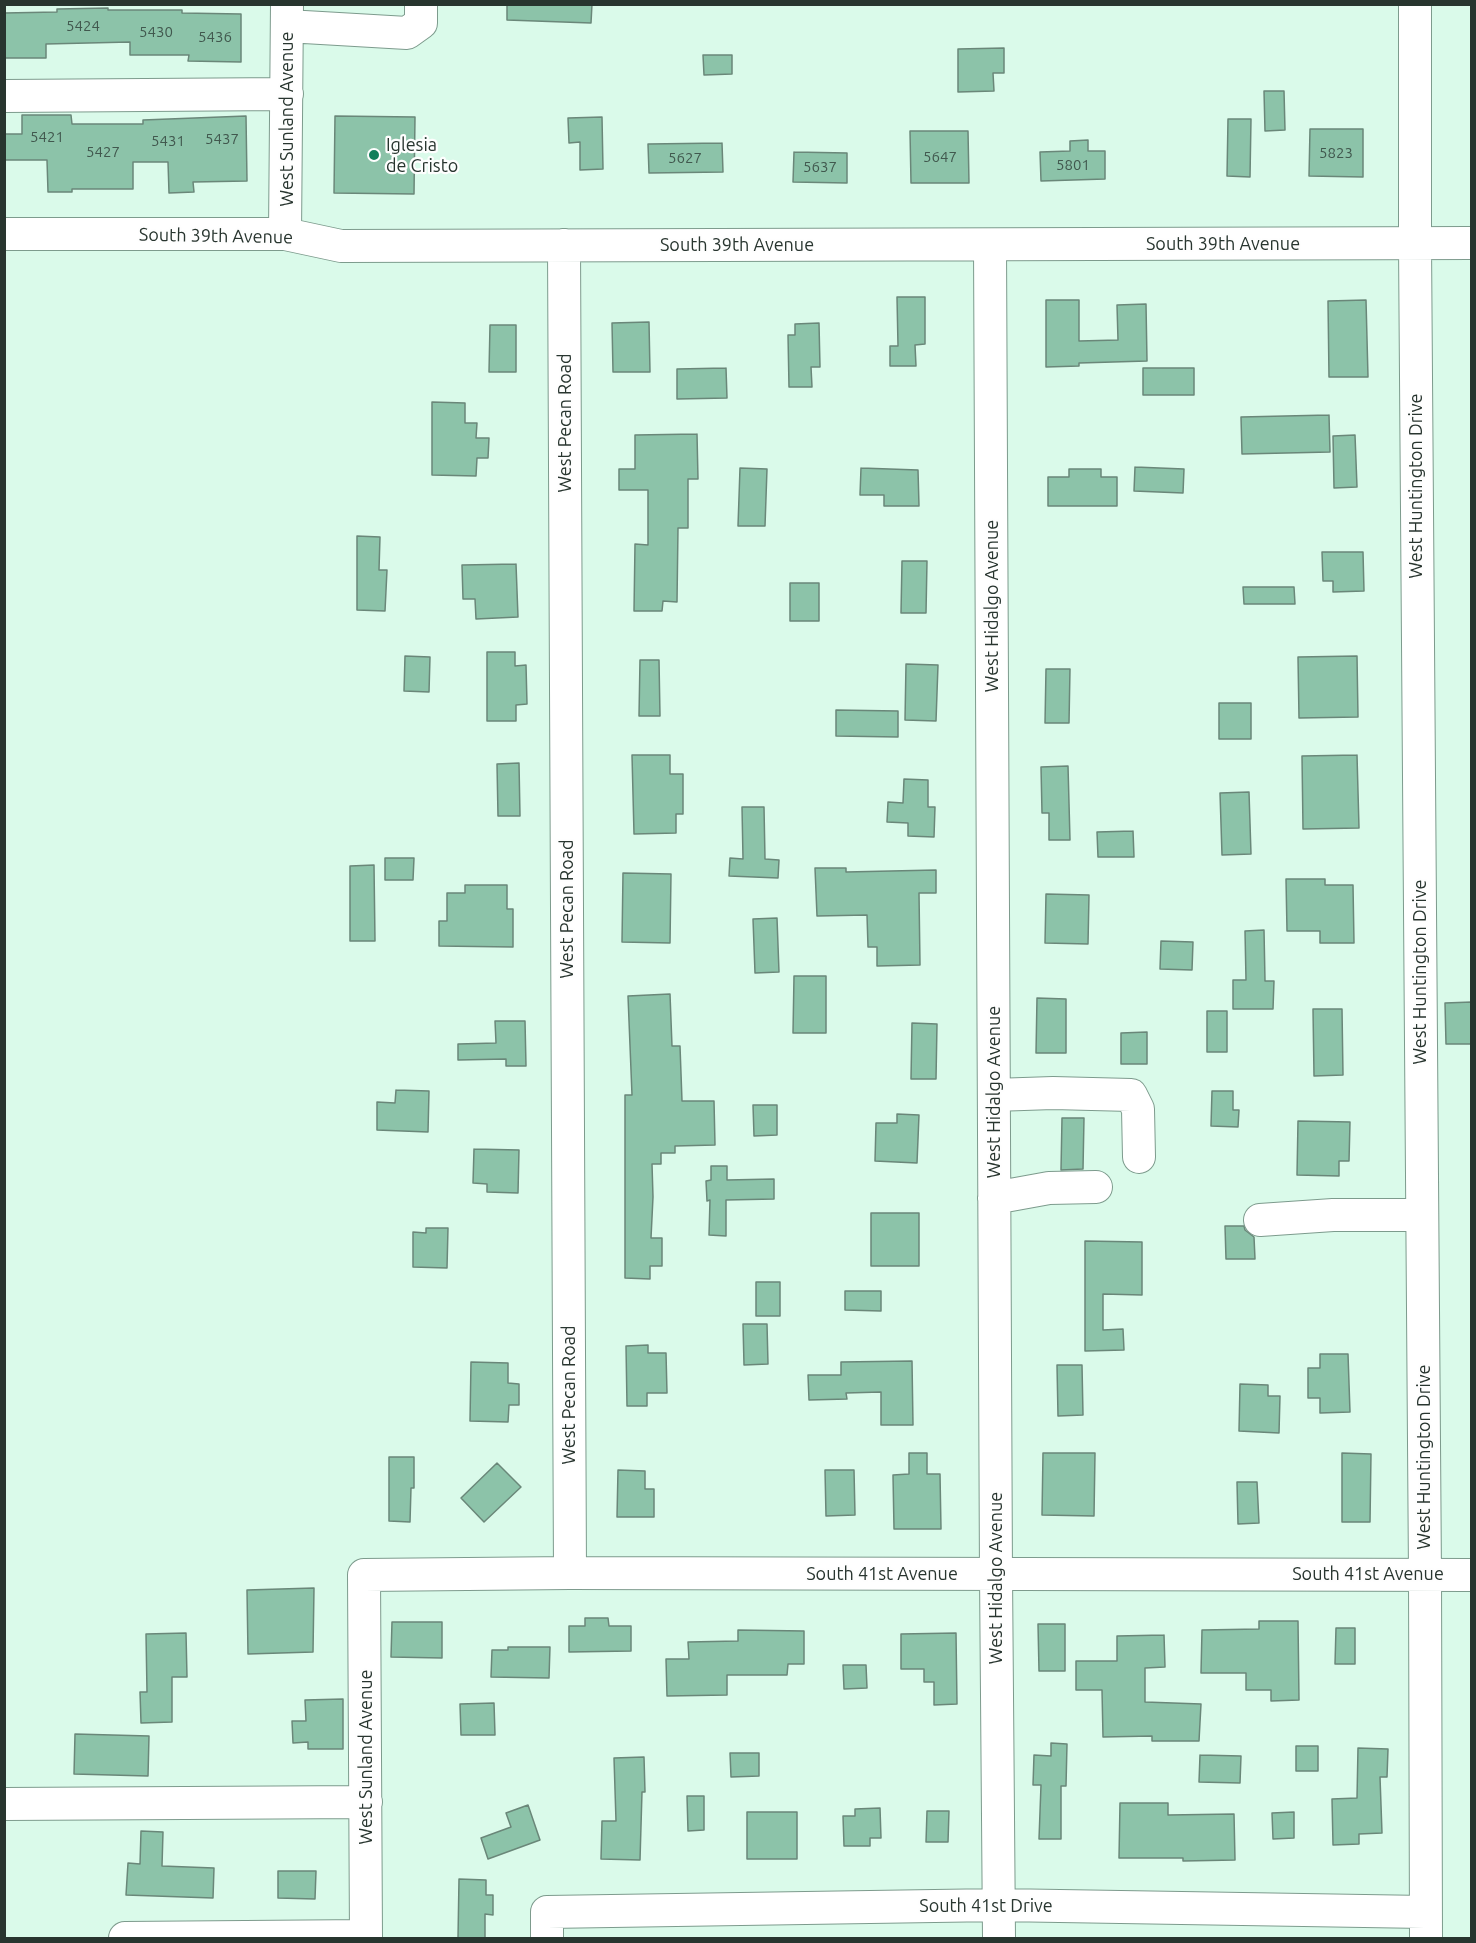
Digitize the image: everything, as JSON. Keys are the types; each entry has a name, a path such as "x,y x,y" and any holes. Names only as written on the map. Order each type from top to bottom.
{"street":[{"path":"287,15 407,33 421,23 421,4"},
{"name":"West Huntington Drive","path":"1414,4 1425,1574 1425,1925"},
{"name":"West Sunland Avenue","path":"285,234 287,15"},
{"path":"4,96 288,94"},
{"name":"South 39th Avenue","path":"4,234 285,234 341,246 1472,243"},
{"name":"West Pecan Road","path":"564,245 570,1573"},
{"name":"West Hidalgo Avenue","path":"990,245 999,1938"},
{"path":"994,1095 1053,1093 1131,1095 1138,1110 1139,1157"},
{"path":"994,1198 1050,1188 1096,1187"},
{"path":"1260,1220 1333,1215 1422,1215"},
{"name":"South 41st Avenue","path":"364,1575 570,1573 1472,1575"},
{"name":"West Sunland Avenue","path":"364,1575 366,1937"},
{"path":"4,1804 366,1802"},
{"name":"South 41st Drive","path":"546,1925 999,1905 1425,1925"},
{"path":"125,1938 366,1937"}],"building":[{"path":"507,4 592,4 591,23 507,20"},
{"path":"108,8 108,10 182,10 182,13 241,14 241,62 188,61 189,55 130,55 130,42 46,44 46,58 4,58 4,13"},
{"path":"1004,48 1004,73 993,73 994,91 958,92 958,49"},
{"path":"703,55 732,55 732,74 704,75"},
{"path":"1264,91 1284,91 1285,130 1265,131"},
{"path":"22,115 71,115 72,124 143,124 143,120 246,116 247,181 193,182 194,192 169,193 168,162 133,162 133,189 72,189 72,192 48,192 47,160 4,160 4,134 22,134"},
{"name":"Iglesia de Cristo","path":"335,116 415,117 414,194 334,193"},
{"path":"602,117 603,169 580,170 580,142 569,143 568,118"},
{"path":"1228,119 1251,119 1250,177 1227,176"},
{"path":"1310,129 1363,129 1363,177 1309,176"},
{"path":"910,131 968,131 969,183 911,183"},
{"path":"1088,140 1088,151 1105,151 1105,179 1041,181 1040,152 1070,151 1070,141"},
{"path":"722,143 723,172 649,173 648,144"},
{"path":"794,152 847,153 847,183 793,182"},
{"path":"897,297 925,297 925,344 915,345 916,366 890,366 890,346 898,346"},
{"path":"1046,300 1079,300 1079,341 1118,340 1117,305 1146,304 1147,361 1079,363 1079,366 1046,367"},
{"path":"1366,300 1368,377 1329,377 1328,301"},
{"path":"649,322 650,372 613,372 612,323"},
{"path":"819,323 820,367 811,367 812,387 789,387 788,335 795,335 795,324"},
{"path":"490,325 516,325 516,372 489,372"},
{"path":"726,368 727,398 677,399 677,369"},
{"path":"1143,368 1194,368 1194,395 1143,395"},
{"path":"432,402 465,403 465,423 477,423 476,438 489,438 488,458 477,458 476,476 432,475"},
{"path":"1329,415 1330,452 1242,454 1241,417"},
{"path":"697,434 698,479 688,479 688,528 678,528 677,602 663,601 662,611 634,611 635,544 648,545 648,490 619,490 619,469 635,469 635,435"},
{"path":"1355,435 1357,487 1334,488 1333,436"},
{"path":"1135,467 1184,469 1183,493 1134,491"},
{"path":"740,468 767,469 765,526 738,526"},
{"path":"861,468 918,470 919,506 884,506 884,495 860,495"},
{"path":"1069,469 1101,469 1101,477 1117,477 1117,506 1048,506 1048,477 1069,477"},
{"path":"357,536 380,537 379,570 387,570 385,611 357,610"},
{"path":"1322,552 1363,552 1364,591 1333,592 1333,581 1323,581"},
{"path":"902,561 927,561 926,613 901,613"},
{"path":"516,564 518,617 476,619 475,599 463,599 462,565"},
{"path":"790,583 819,583 819,621 790,621"},
{"path":"1243,587 1294,587 1295,604 1244,604"},
{"path":"487,652 515,652 515,666 526,665 527,704 516,705 516,721 487,721"},
{"path":"405,656 430,657 429,692 404,691"},
{"path":"1357,656 1358,717 1299,718 1298,657"},
{"path":"640,660 659,660 660,716 639,716"},
{"path":"906,664 938,665 936,721 905,720"},
{"path":"1046,669 1070,669 1069,723 1045,723"},
{"path":"1219,703 1251,703 1251,739 1219,739"},
{"path":"836,710 898,711 898,737 836,736"},
{"path":"632,755 670,755 670,774 683,774 683,814 676,814 676,833 634,834"},
{"path":"1357,755 1359,828 1303,829 1302,756"},
{"path":"519,763 520,816 498,816 497,764"},
{"path":"1068,766 1070,840 1049,840 1049,813 1042,813 1041,767"},
{"path":"904,779 928,780 928,807 935,807 934,837 908,836 908,823 887,822 888,802 903,803"},
{"path":"1249,792 1251,854 1222,855 1220,793"},
{"path":"742,807 764,807 765,859 779,860 778,878 729,876 730,858 743,859"},
{"path":"1133,831 1134,857 1098,857 1097,832"},
{"path":"385,858 414,858 413,880 385,880"},
{"path":"374,865 375,941 350,941 350,866"},
{"path":"815,868 846,868 846,872 936,870 936,893 919,893 920,965 877,966 877,947 868,947 867,915 817,916"},
{"path":"623,873 671,874 670,943 622,942"},
{"path":"1286,879 1325,879 1325,885 1353,885 1354,943 1320,943 1320,931 1287,931"},
{"path":"465,885 507,885 507,909 513,909 513,947 439,946 439,921 447,921 447,893 465,893"},
{"path":"1046,894 1089,895 1088,944 1045,943"},
{"path":"777,918 779,972 755,973 753,919"},
{"path":"1264,930 1265,981 1274,981 1273,1009 1233,1009 1233,980 1246,980 1245,931"},
{"path":"1161,941 1193,942 1192,970 1160,969"},
{"path":"794,976 826,976 826,1033 793,1033"},
{"path":"670,994 672,1046 680,1046 682,1101 714,1101 715,1145 675,1146 675,1153 661,1153 661,1164 652,1164 651,1238 662,1238 662,1266 650,1266 650,1279 625,1278 625,1095 632,1095 628,996"},
{"path":"1037,998 1066,999 1066,1053 1036,1053"},
{"path":"1472,1002 1472,1044 1446,1044 1445,1003"},
{"path":"1313,1009 1342,1009 1343,1075 1314,1076"},
{"path":"1207,1011 1227,1011 1227,1052 1207,1052"},
{"path":"495,1021 525,1021 526,1066 506,1066 506,1059 458,1060 458,1044 496,1043"},
{"path":"912,1023 937,1024 936,1079 911,1079"},
{"path":"1147,1032 1147,1064 1121,1064 1121,1033"},
{"path":"396,1090 429,1091 428,1132 377,1130 377,1102 395,1103"},
{"path":"1212,1091 1233,1091 1233,1110 1239,1110 1238,1127 1211,1126"},
{"path":"753,1105 777,1105 777,1135 754,1136"},
{"path":"897,1114 919,1115 917,1163 875,1161 876,1123 897,1123"},
{"path":"1062,1118 1084,1118 1083,1169 1061,1170"},
{"path":"1298,1121 1350,1122 1349,1161 1339,1161 1339,1176 1297,1175"},
{"path":"474,1149 519,1150 518,1193 487,1192 487,1184 473,1183"},
{"path":"711,1166 727,1166 727,1180 774,1179 774,1199 726,1200 726,1236 709,1235 710,1200 707,1201 706,1181 711,1180"},
{"path":"871,1213 919,1213 919,1266 871,1266"},
{"path":"1225,1226 1244,1226 1245,1230 1254,1237 1255,1259 1226,1259"},
{"path":"426,1228 448,1228 447,1268 413,1267 413,1232 426,1233"},
{"path":"1085,1241 1142,1242 1142,1295 1103,1294 1103,1330 1123,1329 1124,1350 1085,1351"},
{"path":"756,1282 780,1282 780,1316 756,1316"},
{"path":"845,1291 881,1291 881,1311 845,1310"},
{"path":"743,1324 767,1324 768,1364 744,1365"},
{"path":"648,1345 648,1353 666,1353 667,1393 647,1393 647,1406 627,1406 626,1346"},
{"path":"1320,1354 1348,1354 1350,1412 1320,1413 1320,1398 1308,1398 1308,1368 1320,1368"},
{"path":"912,1361 913,1425 881,1425 881,1392 846,1393 847,1399 809,1400 808,1375 841,1375 841,1362"},
{"path":"471,1362 508,1363 508,1383 519,1384 519,1405 509,1405 508,1422 470,1421"},
{"path":"1057,1365 1082,1365 1083,1415 1058,1416"},
{"path":"1240,1384 1268,1385 1268,1396 1280,1396 1279,1433 1239,1431"},
{"path":"909,1453 927,1453 927,1474 940,1474 941,1529 894,1529 893,1475 909,1474"},
{"path":"1043,1453 1095,1453 1094,1516 1042,1515"},
{"path":"1342,1453 1371,1454 1370,1522 1342,1522"},
{"path":"389,1457 414,1457 414,1488 411,1488 410,1522 389,1521"},
{"path":"497,1463 521,1487 484,1522 461,1498"},
{"path":"618,1470 645,1471 645,1489 654,1489 654,1517 617,1517"},
{"path":"825,1470 854,1470 855,1515 826,1516"},
{"path":"1237,1482 1257,1482 1259,1523 1238,1524"},
{"path":"314,1588 313,1652 248,1654 247,1590"},
{"path":"585,1618 608,1618 609,1626 631,1626 631,1651 569,1652 569,1626 585,1626"},
{"path":"1259,1621 1298,1621 1299,1700 1271,1701 1271,1690 1246,1690 1246,1673 1201,1673 1202,1630 1259,1629"},
{"path":"392,1622 442,1622 442,1658 391,1657"},
{"path":"1038,1624 1065,1624 1065,1671 1039,1671"},
{"path":"1336,1628 1355,1628 1355,1664 1335,1664"},
{"path":"738,1630 804,1631 804,1664 788,1664 787,1675 727,1675 727,1695 667,1696 666,1659 689,1659 688,1642 738,1641"},
{"path":"186,1633 187,1677 172,1677 172,1722 141,1723 140,1692 147,1692 146,1634"},
{"path":"956,1633 957,1704 934,1705 934,1682 924,1682 924,1669 901,1669 901,1634"},
{"path":"1164,1635 1165,1667 1145,1668 1145,1702 1201,1704 1199,1741 1152,1741 1152,1736 1103,1737 1102,1690 1076,1690 1076,1661 1117,1661 1117,1636"},
{"path":"508,1647 550,1647 549,1678 491,1677 492,1650 508,1650"},
{"path":"843,1665 866,1665 867,1688 844,1689"},
{"path":"343,1699 343,1749 308,1749 308,1742 293,1743 292,1721 306,1721 305,1700"},
{"path":"494,1703 495,1735 461,1735 460,1704"},
{"path":"75,1734 149,1736 148,1776 74,1774"},
{"path":"1051,1743 1067,1744 1066,1786 1061,1786 1061,1839 1039,1839 1041,1785 1033,1785 1034,1755 1051,1756"},
{"path":"1296,1746 1318,1746 1318,1771 1296,1771"},
{"path":"1358,1748 1388,1749 1387,1777 1380,1777 1382,1833 1359,1834 1359,1844 1333,1845 1332,1799 1357,1798"},
{"path":"730,1753 759,1753 759,1776 731,1777"},
{"path":"1200,1755 1241,1756 1240,1783 1199,1782"},
{"path":"644,1757 645,1792 642,1792 640,1860 601,1859 602,1821 616,1821 614,1758"},
{"path":"687,1796 704,1796 704,1830 688,1831"},
{"path":"1120,1803 1168,1803 1168,1815 1234,1814 1235,1860 1183,1861 1183,1858 1119,1858"},
{"path":"528,1805 540,1840 488,1859 481,1838 511,1827 506,1813"},
{"path":"880,1808 881,1838 870,1838 870,1846 844,1846 843,1816 855,1816 855,1809"},
{"path":"927,1811 949,1811 948,1842 926,1842"},
{"path":"747,1812 797,1812 797,1859 747,1859"},
{"path":"1294,1812 1294,1838 1273,1839 1272,1813"},
{"path":"141,1831 163,1832 162,1866 214,1868 213,1898 126,1895 128,1863 140,1864"},
{"path":"278,1871 316,1871 315,1899 278,1898"},
{"path":"459,1879 486,1880 486,1895 493,1895 493,1915 485,1914 485,1938 458,1938"}],"place":[{"name":"Iglesia de Cristo","path":"374,155"}]}
